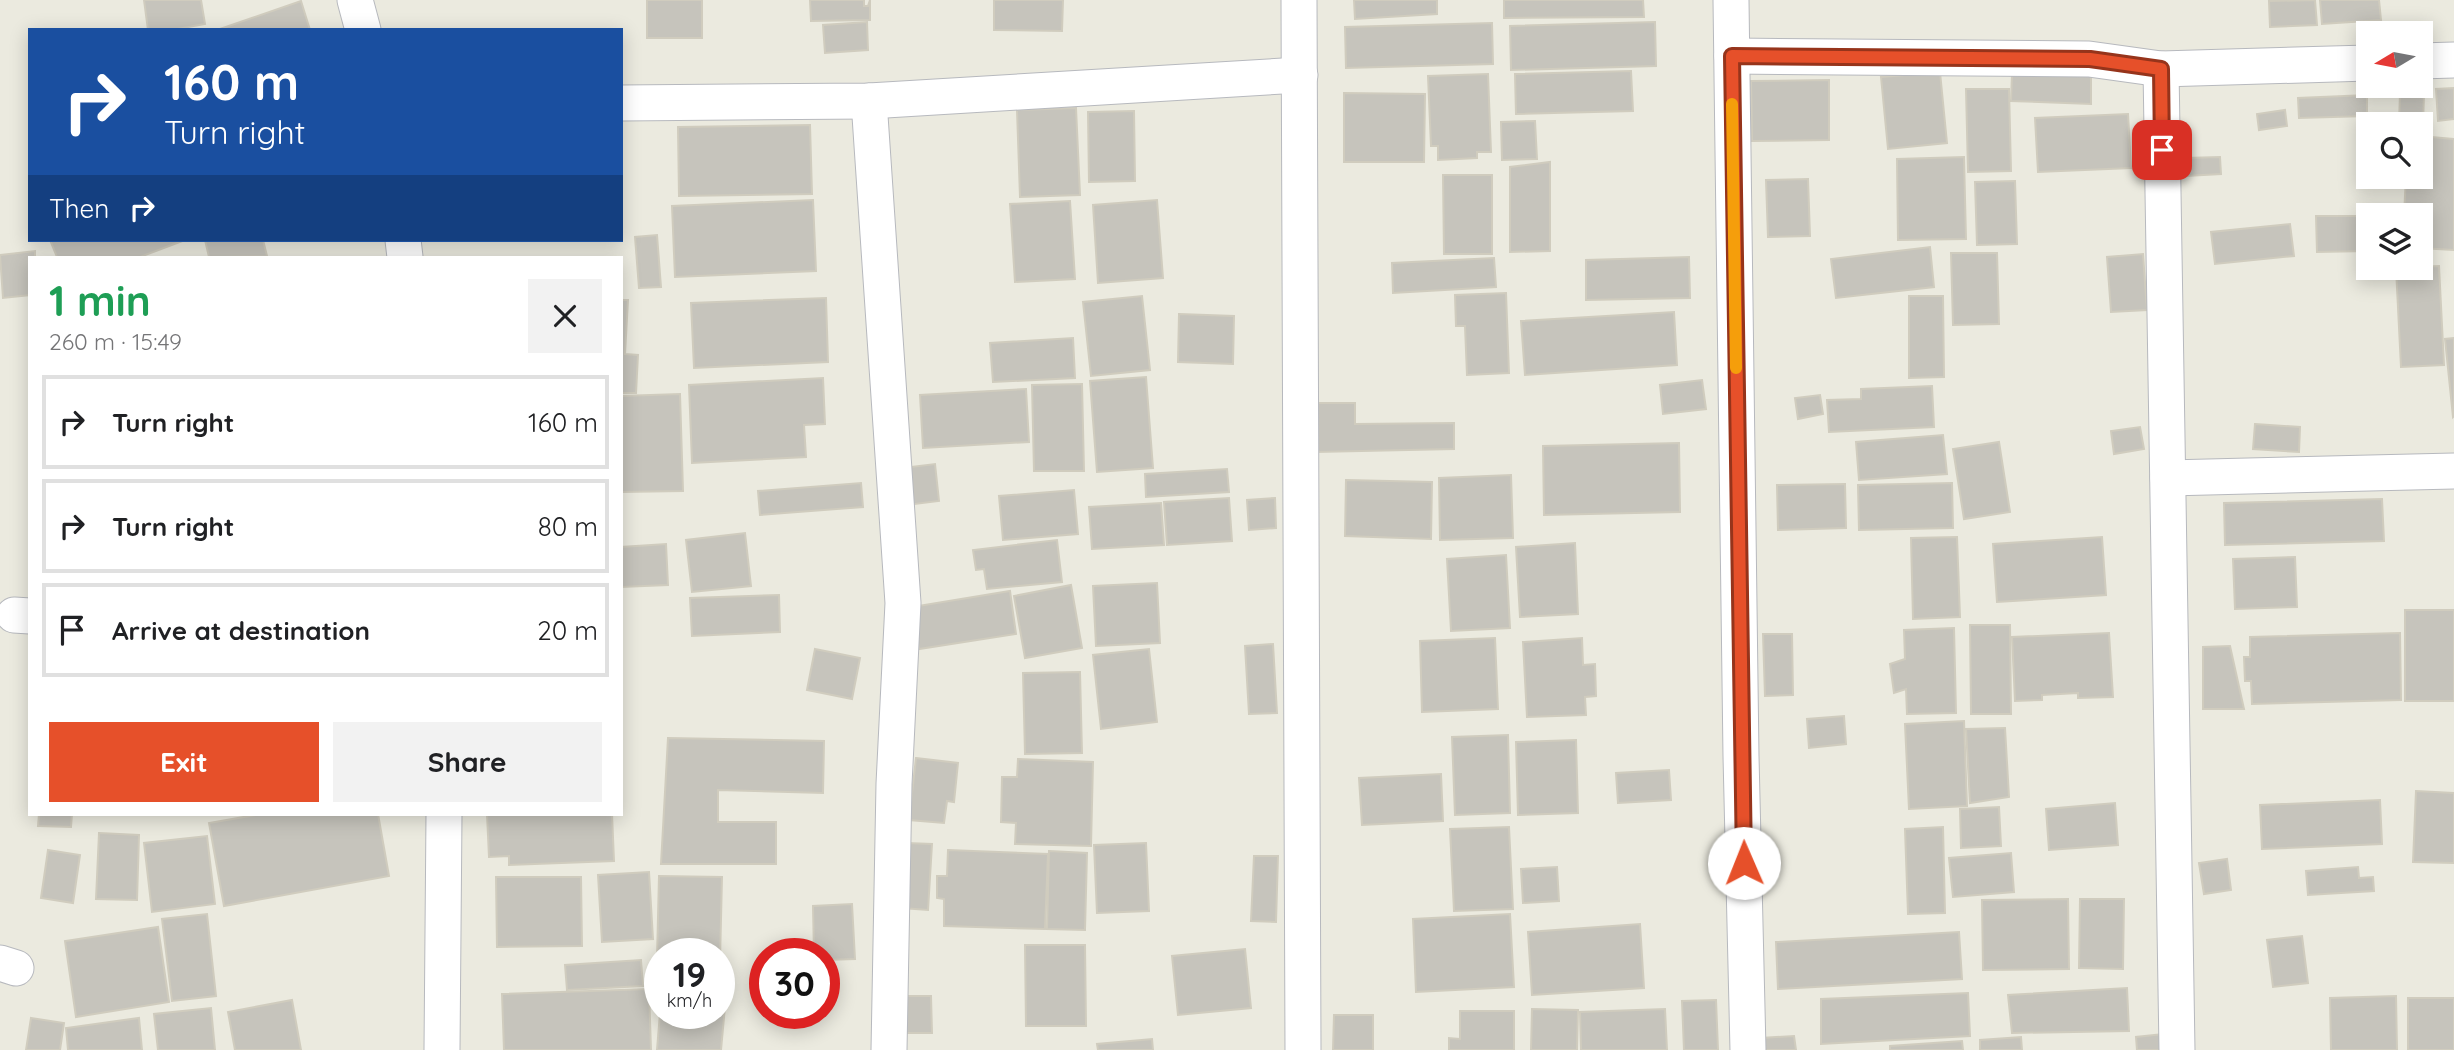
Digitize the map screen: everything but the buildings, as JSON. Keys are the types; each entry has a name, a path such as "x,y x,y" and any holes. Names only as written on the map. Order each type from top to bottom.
{"street":[{"path":"355,0 362,28"},
{"path":"1299,0 1303,1050"},
{"path":"1731,0 1741,757 1748,1050"},
{"path":"1732,56 2090,59 2161,69 2356,62"},
{"path":"2433,61 2454,60"},
{"path":"2161,69 2177,1050"},
{"path":"623,103 869,101 1300,75"},
{"path":"869,101 903,603 894,784 889,1050"},
{"path":"2168,478 2454,471"},
{"path":"442,1050 444,816"}],"slow traffic":[{"path":"1732,104 1736,368"}],"route":[{"path":"1744,863 1732,56 2090,59 2161,69 2162,150"}]}
